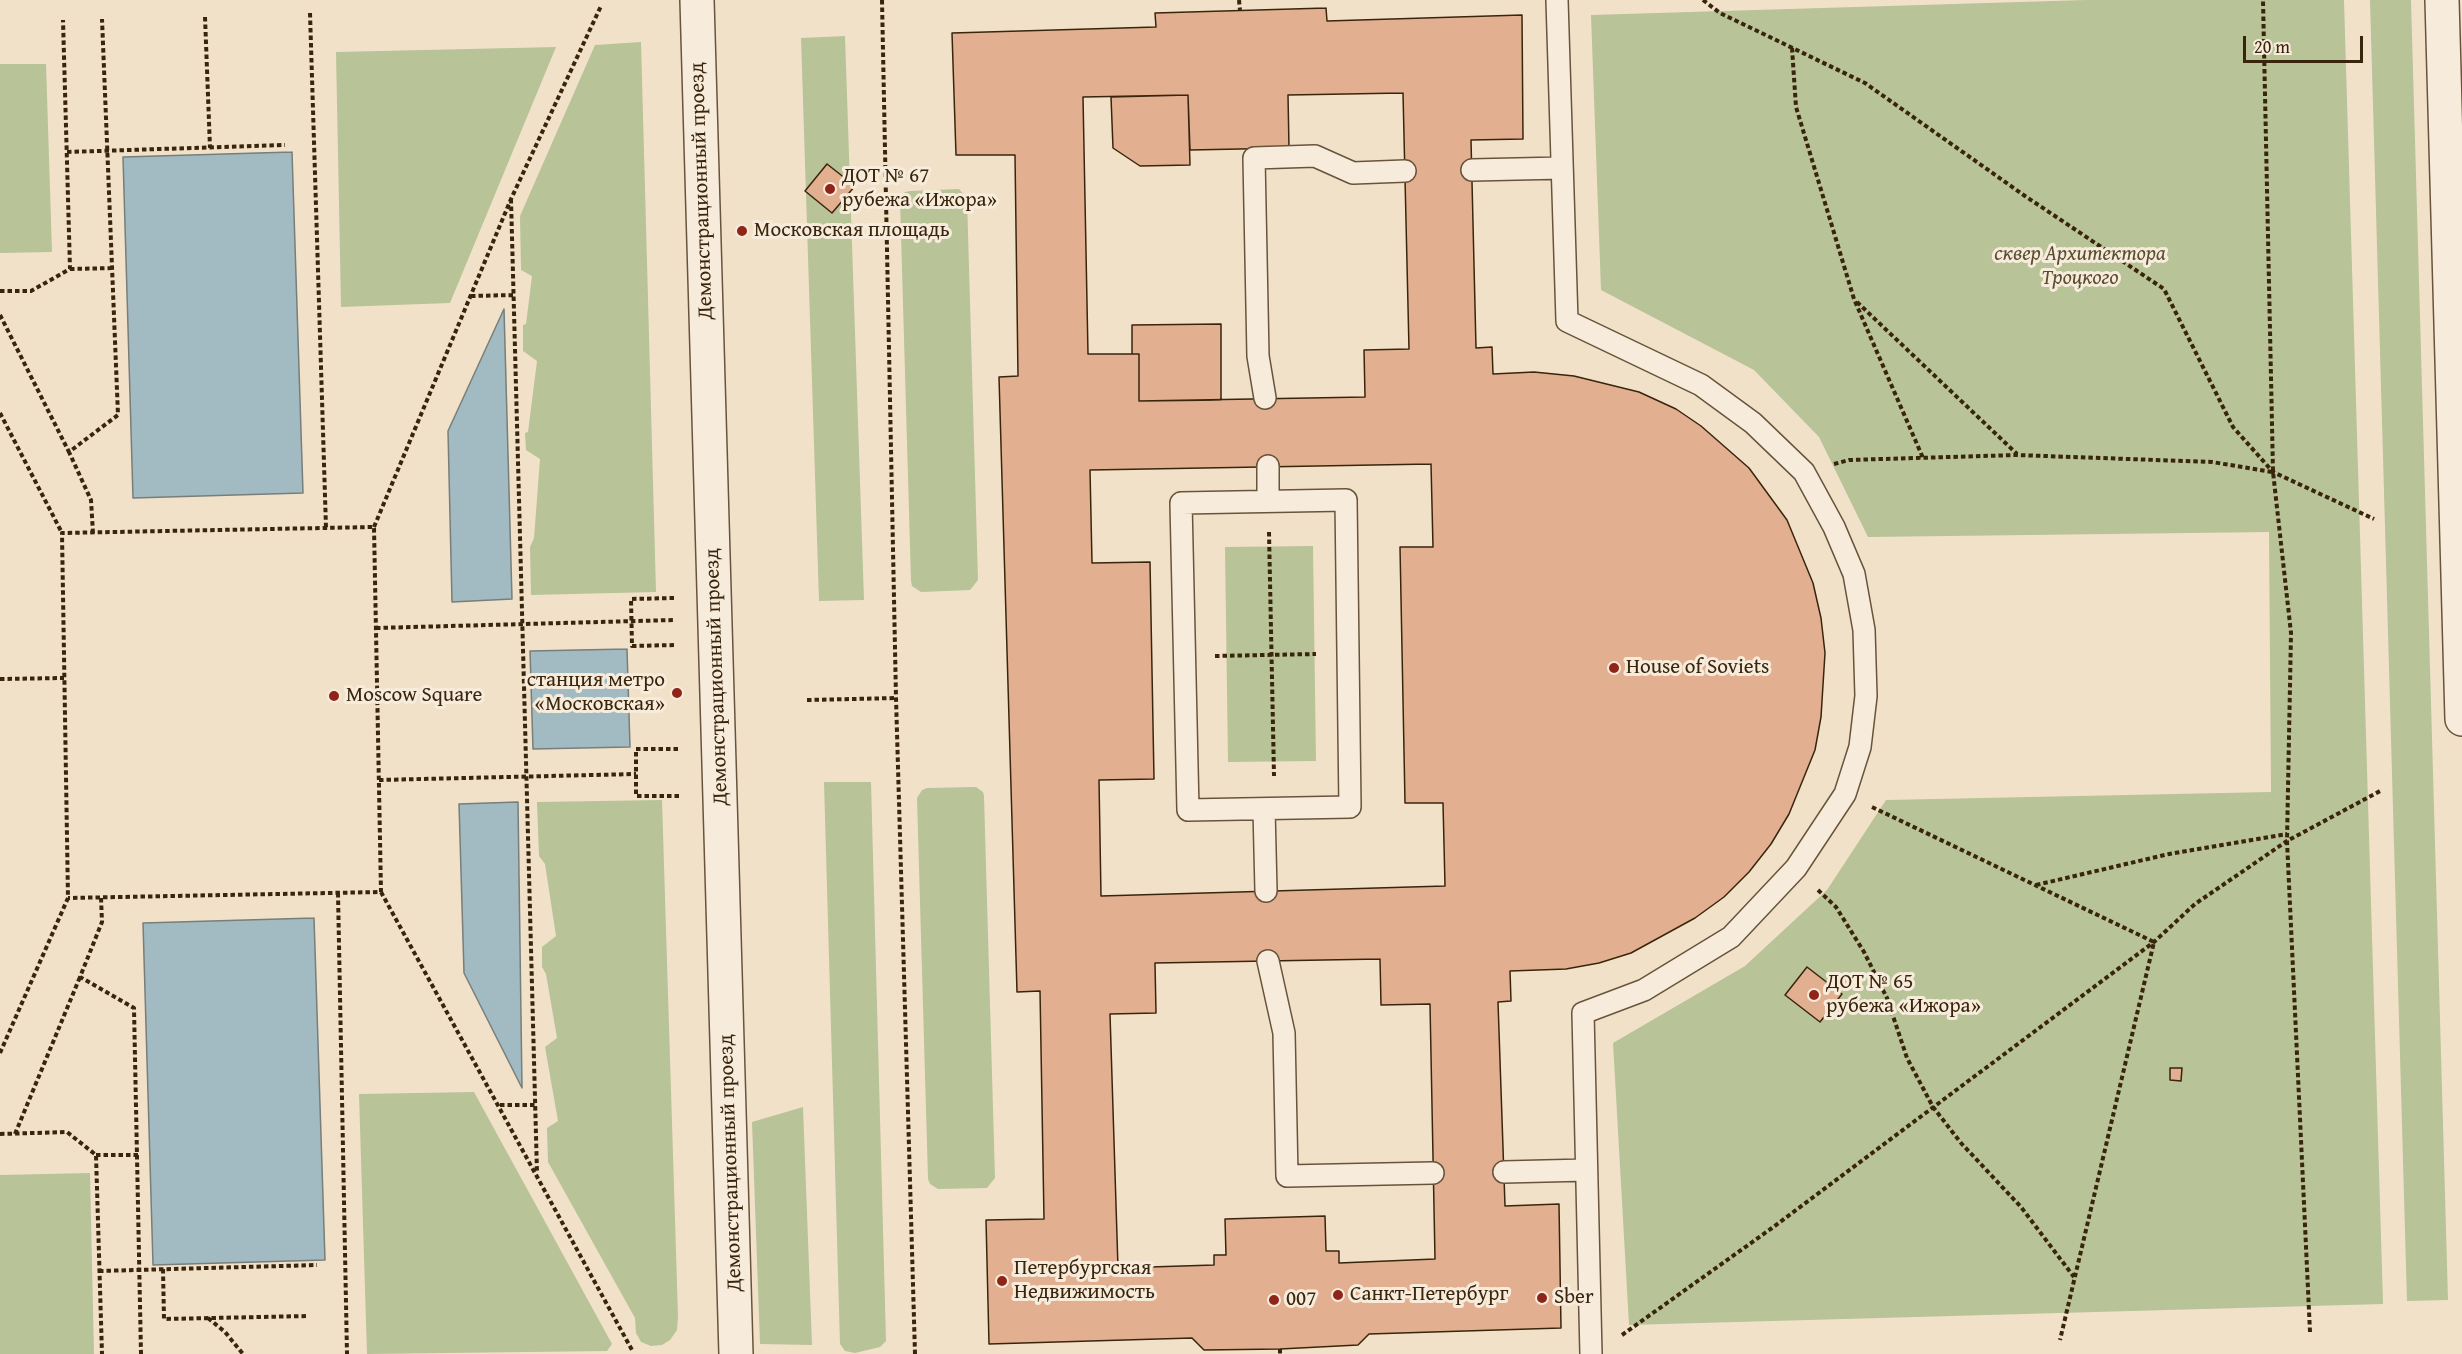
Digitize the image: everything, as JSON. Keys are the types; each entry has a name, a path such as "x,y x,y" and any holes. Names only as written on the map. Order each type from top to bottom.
{"street":[{"name":"Демонстрационный проезд","path":"697,0 736,1354"},
{"path":"2442,0 2458,505 2462,719"}],"lane":[{"path":"1557,0 1567,321 1701,385 1753,423 1804,472 1834,527 1854,574 1864,630 1866,696 1861,737 1845,794 1796,868 1731,937 1644,990 1583,1013 1592,1354"},
{"path":"1266,398 1258,356 1254,158 1315,156 1353,173 1405,171"},
{"path":"1472,170 1562,168"},
{"path":"1268,466 1268,501"},
{"path":"1268,501 1346,501 1350,807 1188,810 1181,503 1268,501"},
{"path":"1266,891 1269,809"},
{"path":"1268,961 1284,1032 1287,1176 1433,1173"},
{"path":"1504,1172 1586,1170"}],"path":[{"path":"882,0 896,698 915,1354"},
{"path":"1239,0 1240,10"},
{"path":"1703,0 1720,13 1865,82 2025,196 2164,289 2233,427 2273,472"},
{"path":"2263,0 2273,472 2290,633 2287,841 2310,1332"},
{"path":"601,6 512,199 374,527 381,892 632,1350"},
{"path":"310,14 326,528"},
{"path":"205,17 210,148"},
{"path":"63,20 70,269"},
{"path":"69,452 118,415 114,268 102,20"},
{"path":"1792,48 1796,107 1854,299 1923,458"},
{"path":"67,152 285,145"},
{"path":"512,199 521,623 537,1173"},
{"path":"0,291 31,291 70,269 114,268"},
{"path":"471,296 514,295"},
{"path":"1854,299 2018,455"},
{"path":"0,315 91,500 93,533"},
{"path":"0,413 62,533 68,898 0,1053"},
{"path":"1804,472 1849,460 2018,455 2212,462 2273,472 2374,519"},
{"path":"1268,501 1271,655 1269,809"},
{"path":"62,533 374,527"},
{"path":"674,598 631,599 632,646 675,645"},
{"path":"376,628 674,620"},
{"path":"1185,656 1348,653"},
{"path":"0,679 64,678"},
{"path":"807,700 896,698"},
{"path":"678,749 636,749 636,796 679,796"},
{"path":"379,780 636,774"},
{"path":"1613,1341 1772,1228 2154,942 2195,904 2287,841 2382,790"},
{"path":"1845,794 2154,942"},
{"path":"2036,885 2169,854 2288,834"},
{"path":"1796,868 1836,907 1864,952 1887,998 1907,1058 1933,1107 1961,1143 2021,1207 2074,1277"},
{"path":"68,898 381,892"},
{"path":"338,893 347,1354"},
{"path":"15,1134 102,922 101,898"},
{"path":"2060,1340 2154,942"},
{"path":"80,977 135,1008 141,1354"},
{"path":"499,1105 535,1105"},
{"path":"0,1134 67,1132 96,1155 138,1155"},
{"path":"96,1155 102,1354"},
{"path":"99,1271 317,1265"},
{"path":"163,1269 164,1319 308,1316"},
{"path":"208,1318 225,1332 243,1354"}],"green space":[{"name":"сквер Архитектора Троцкого","path":"2086,0 2344,0 2383,1304 1629,1325 1613,1043 1745,966 1827,890 1886,800 2271,792 2269,532 1868,537 1819,437 1754,370 1601,290 1591,15"},
{"path":"2370,0 2411,0 2448,1300 2407,1301"},
{"path":"845,36 864,600 819,601 801,38"},
{"path":"641,42 656,592 531,595 530,547 534,538 540,459 526,450 525,433 528,432 537,361 523,351 523,325 526,324 532,276 521,270 520,216 595,45"},
{"path":"556,47 450,303 341,307 336,52"},
{"path":"0,64 46,64 52,252 0,253"},
{"path":"959,189 967,198 978,580 970,590 921,592 912,586 911,581 900,200 905,192 910,191"},
{"path":"1313,546 1316,761 1228,762 1225,547"},
{"path":"824,782 871,782 886,1341 880,1347 855,1353 845,1351 840,1344"},
{"path":"976,787 983,792 984,796 995,1178 987,1188 938,1189 930,1184 928,1179 917,798 922,790 927,788"},
{"path":"662,800 678,1316 677,1330 670,1340 662,1345 651,1346 641,1342 636,1333 635,1318 548,1162 547,1128 558,1121 545,1047 557,1038 546,974 542,967 542,947 556,936 545,864 539,856 537,802"},
{"path":"474,1092 612,1344 607,1351 367,1354 359,1094"},
{"path":"803,1107 812,1345 760,1344 752,1122"},
{"path":"90,1173 94,1354 0,1354 0,1175"}],"water":[{"path":"292,152 303,493 133,498 123,157"},
{"path":"504,309 512,599 452,602 448,431"},
{"path":"627,649 630,747 533,749 530,651"},
{"path":"518,802 522,1088 464,973 459,804"},
{"path":"314,918 325,1260 153,1265 143,923"}],"building":[{"name":"House of Soviets","path":"1326,8 1327,21 1522,15 1523,139 1471,140 1476,348 1492,347 1493,374 1534,372 1574,376 1639,392 1676,409 1701,426 1749,468 1787,520 1813,583 1821,618 1825,653 1821,717 1815,750 1789,814 1771,844 1749,872 1724,897 1695,918 1631,953 1599,963 1566,969 1510,971 1511,1001 1498,1002 1505,1206 1559,1204 1561,1328 1369,1334 1358,1345 1280,1349 1204,1350 1192,1338 989,1344 986,1220 1044,1219 1040,991 1017,992 999,377 1018,376 1015,155 956,155 952,33 1156,27 1155,13","holes":["1403,93 1409,349 1364,350 1365,397 1139,401 1139,354 1088,354 1083,97 1188,95 1190,150 1289,148 1288,95","1431,464 1433,547 1400,547 1405,803 1443,803 1445,886 1101,896 1099,780 1154,779 1150,562 1092,563 1090,470","1380,959 1381,1005 1430,1004 1435,1259 1339,1263 1339,1251 1326,1251 1325,1216 1225,1219 1226,1255 1214,1255 1214,1265 1118,1268 1110,1014 1156,1013 1155,963"]},
{"path":"1188,95 1190,165 1140,166 1113,148 1111,97"},
{"name":"ДОТ № 67 рубежа «Ижора»","path":"827,164 855,186 832,213 805,191"},
{"path":"1221,324 1221,400 1139,401 1139,354 1132,354 1132,325"},
{"name":"ДОТ № 65 рубежа «Ижора»","path":"1807,967 1842,994 1820,1022 1785,995"},
{"path":"2170,1068 2182,1068 2181,1081 2170,1080"}],"place":[{"name":"ДОТ № 67 рубежа «Ижора»","path":"830,189"},
{"name":"Московская площадь","path":"742,231"},
{"name":"House of Soviets","path":"1614,668"},
{"name":"станция метро «Московская»","path":"677,693"},
{"name":"Moscow Square","path":"334,696"},
{"name":"ДОТ № 65 рубежа «Ижора»","path":"1814,995"},
{"name":"Петербургская Недвижимость","path":"1002,1281"},
{"name":"Санкт-Петербург","path":"1338,1295"},
{"name":"Sber","path":"1542,1298"},
{"name":"007","path":"1274,1300"}]}
